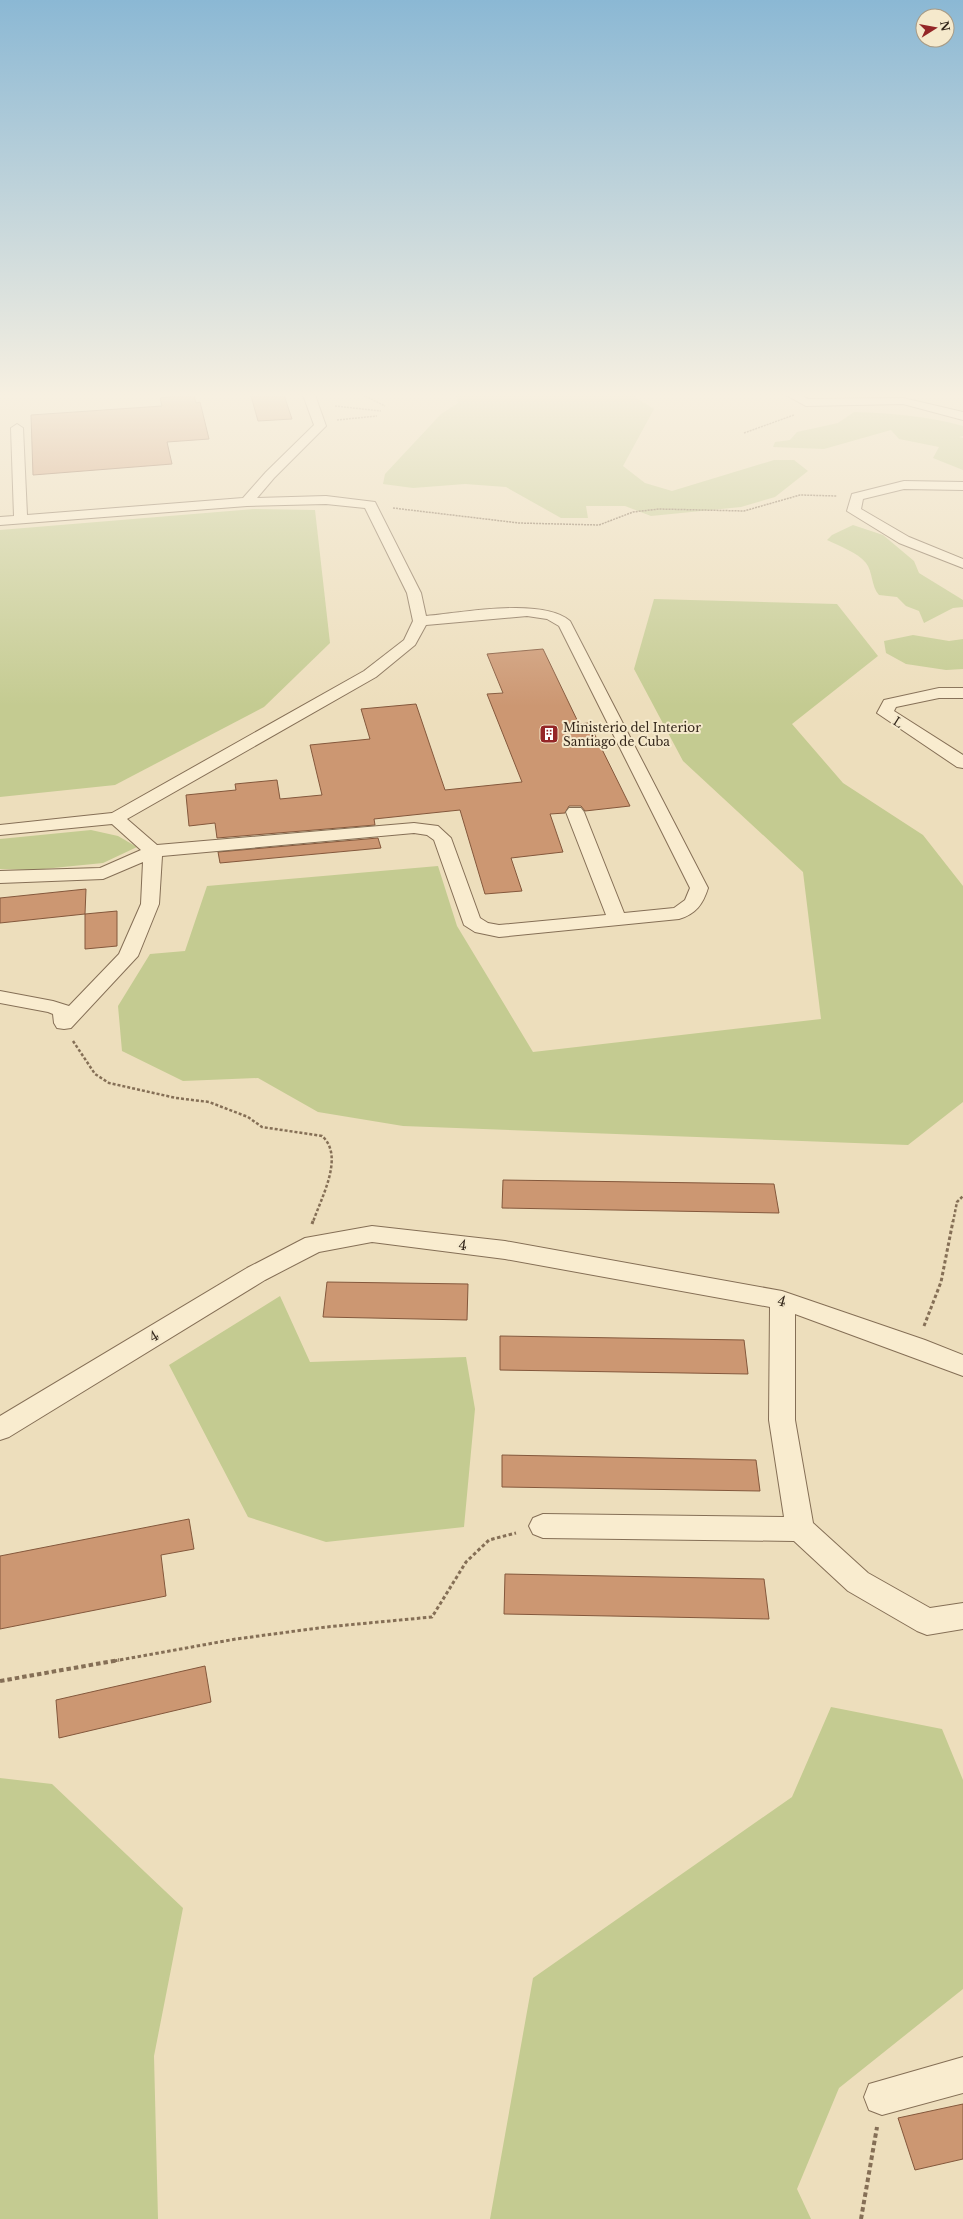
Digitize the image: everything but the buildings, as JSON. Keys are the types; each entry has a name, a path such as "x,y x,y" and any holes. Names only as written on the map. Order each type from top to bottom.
{"street":[{"path":"17,499 21,519"},
{"path":"247,502 250,499"},
{"path":"857,499 854,511 904,540 963,564"},
{"path":"0,521 247,502 326,500 370,505 414,593 420,621 410,642 370,674 116,818 0,830"},
{"path":"0,877 103,873 153,851 414,828 432,830 442,838 471,921 482,928 499,930 679,913 694,903 699,888 565,624 559,618 553,616 542,613 527,612 420,621"},
{"name":"L","path":"963,693 939,693 890,703 885,713 942,748 963,763"},
{"path":"575,812 617,919"},
{"path":"116,818 153,851"},
{"path":"64,1023 128,956 150,904 153,851"},
{"path":"0,997 53,1008 63,1012 64,1023"},
{"name":"4","path":"0,1429 256,1274 313,1244 372,1234 505,1250 782,1300 916,1347 963,1366"},
{"path":"782,1300 782,1420 800,1528 858,1582 927,1622 963,1616"},
{"path":"543,1526 800,1528"},
{"path":"882,2097 963,2075"}],"path":[{"path":"370,505 519,523 599,525 633,512 659,509 744,511 788,499"},
{"path":"64,1023 70,1037 87,1065 95,1074 109,1083 176,1098 209,1102 248,1117 262,1127 322,1136 328,1140 333,1152 333,1162 311,1226 309,1240 313,1244"},
{"path":"916,1347 941,1282 956,1202 963,1196"},
{"path":"0,1681 236,1639 326,1627 432,1617 466,1562 489,1540 543,1526"},
{"path":"861,2219 882,2097"}],"green space":[{"path":"526,499 770,499 741,507 651,516 625,506 586,506 588,518 561,518"},
{"path":"254,509 315,510 330,643 264,707 115,785 0,797 0,530"},
{"path":"853,525 883,535 914,561 919,573 963,600 963,607 953,608 924,623 919,611 906,606 897,597 879,595 876,591 866,563 853,552 827,540 832,535"},
{"path":"654,599 837,604 878,656 792,724 843,783 923,835 963,886 963,1102 908,1145 403,1126 318,1112 258,1078 183,1081 122,1051 118,1006 150,954 185,951 207,886 438,866 457,926 533,1052 821,1019 803,872 683,761 634,669"},
{"path":"913,635 949,641 963,639 963,669 946,670 906,664 886,653 884,641"},
{"path":"91,830 118,836 137,847 103,863 33,870 0,869 0,839"},
{"path":"280,1296 310,1362 466,1357 475,1409 464,1527 326,1542 248,1517 169,1365"},
{"path":"831,1707 942,1729 963,1780 963,1989 839,2088 797,2189 811,2219 490,2219 533,1978 792,1797"},
{"path":"0,1778 52,1784 183,1908 154,2056 158,2219 0,2219"}],"place":[{"name":"Ministerio del Interior Santiago de Cuba","path":"549,734"}]}
